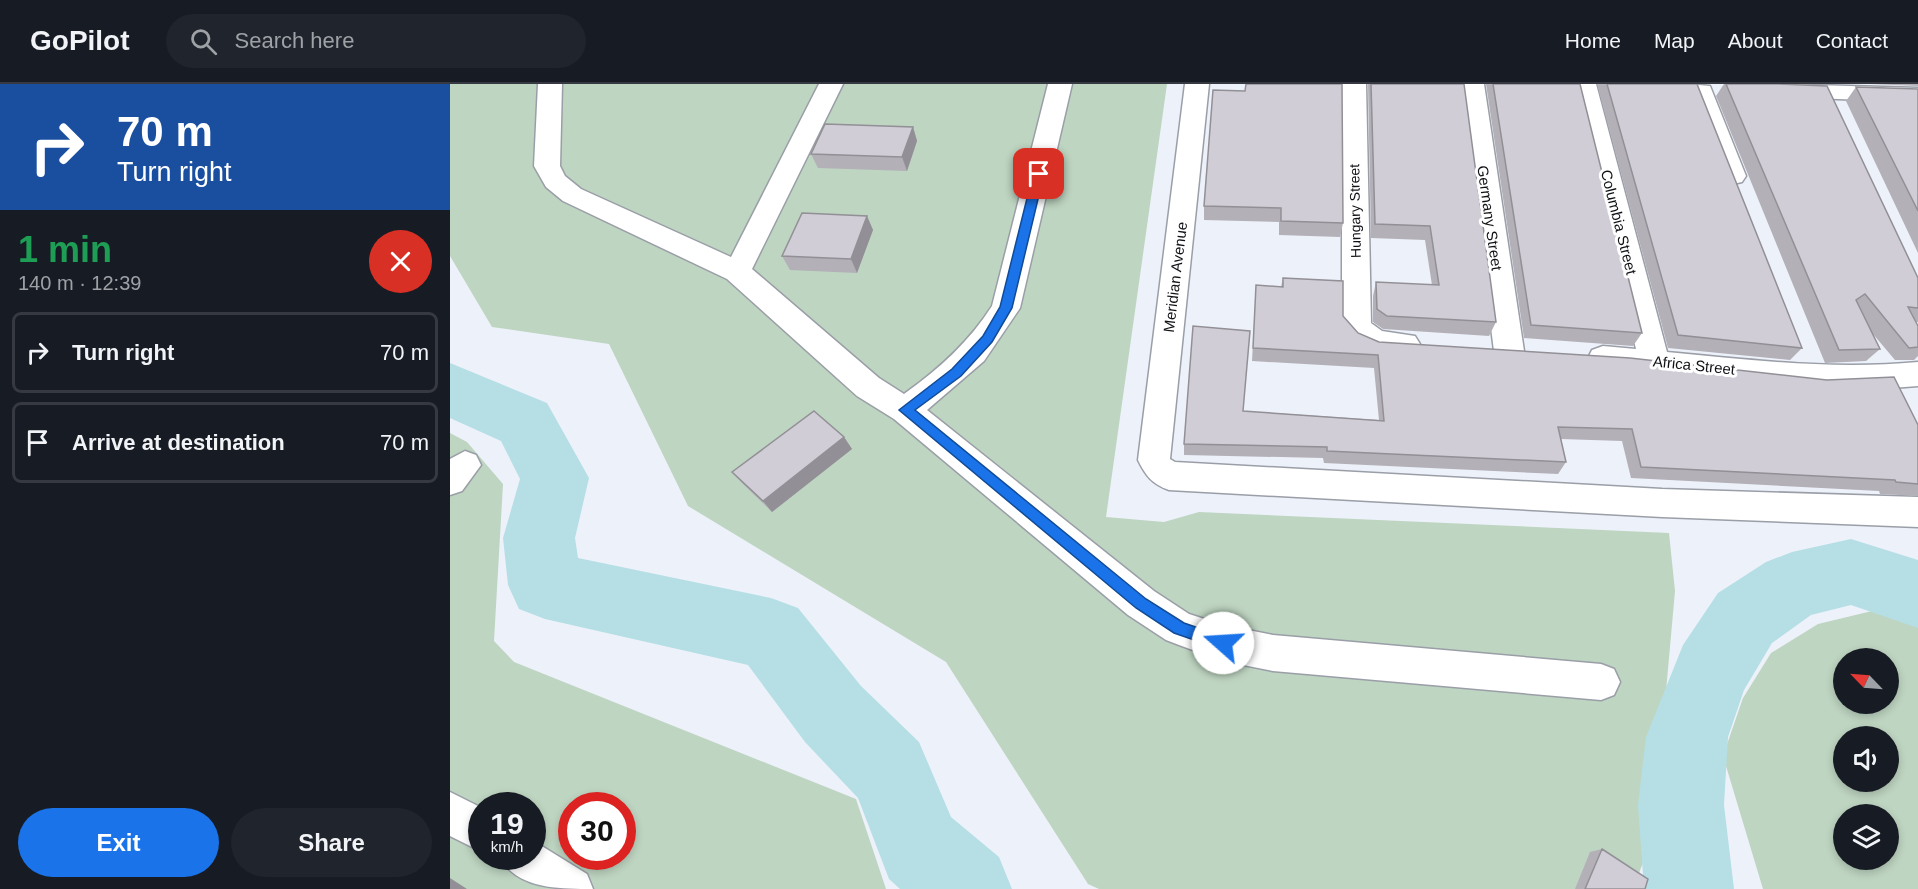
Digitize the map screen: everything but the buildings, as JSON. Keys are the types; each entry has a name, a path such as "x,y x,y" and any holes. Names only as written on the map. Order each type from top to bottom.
{"street":[{"path":"550,84 548,166 555,181 572,195 737,272 868,387 905,410 1141,603 1179,628 1223,643 1273,653 1601,682"},
{"path":"737,272 831,84"},
{"path":"905,410 956,372 987,339 1006,308 1060,84"},
{"name":"Meridian Avenue","path":"1197,84 1154,460 1159,469 1169,476 1662,503 1918,512"},
{"name":"Hungary Street","path":"1353,84 1357,328 1363,336 1375,342 1431,346"},
{"name":"Germany Street","path":"1472,84 1520,352 1476,349"},
{"name":"Columbia Street","path":"1584,84 1654,361"},
{"path":"1698,86 1741,194"},
{"path":"1756,88 1832,103 1918,95"},
{"name":"Africa Street","path":"1576,356 1810,367 1893,378 1918,375"},
{"path":"450,812 468,823"},
{"path":"542,870 572,889"}],"green space":[{"path":"450,84 1167,84 1106,517 1164,522 1199,512 1669,533 1675,591 1653,836 1633,889 1099,889 1088,884 946,662 688,506 609,344 492,327 450,256"},
{"path":"450,433 467,442 503,484 494,641 514,662 856,799 886,889 450,889"},
{"path":"1872,611 1918,624 1918,889 1763,889 1723,756 1743,698 1771,653 1818,624"}],"waterway":[{"path":"450,389 524,422 555,478 539,538 545,585 771,634 833,714 890,771 920,848 967,889"},
{"path":"1689,889 1681,805 1687,737 1711,672 1745,618 1792,586 1851,572 1918,594"}],"route":[{"path":"1039,174 1006,308 987,339 956,372 905,410 1141,603 1179,628 1223,643"}]}
